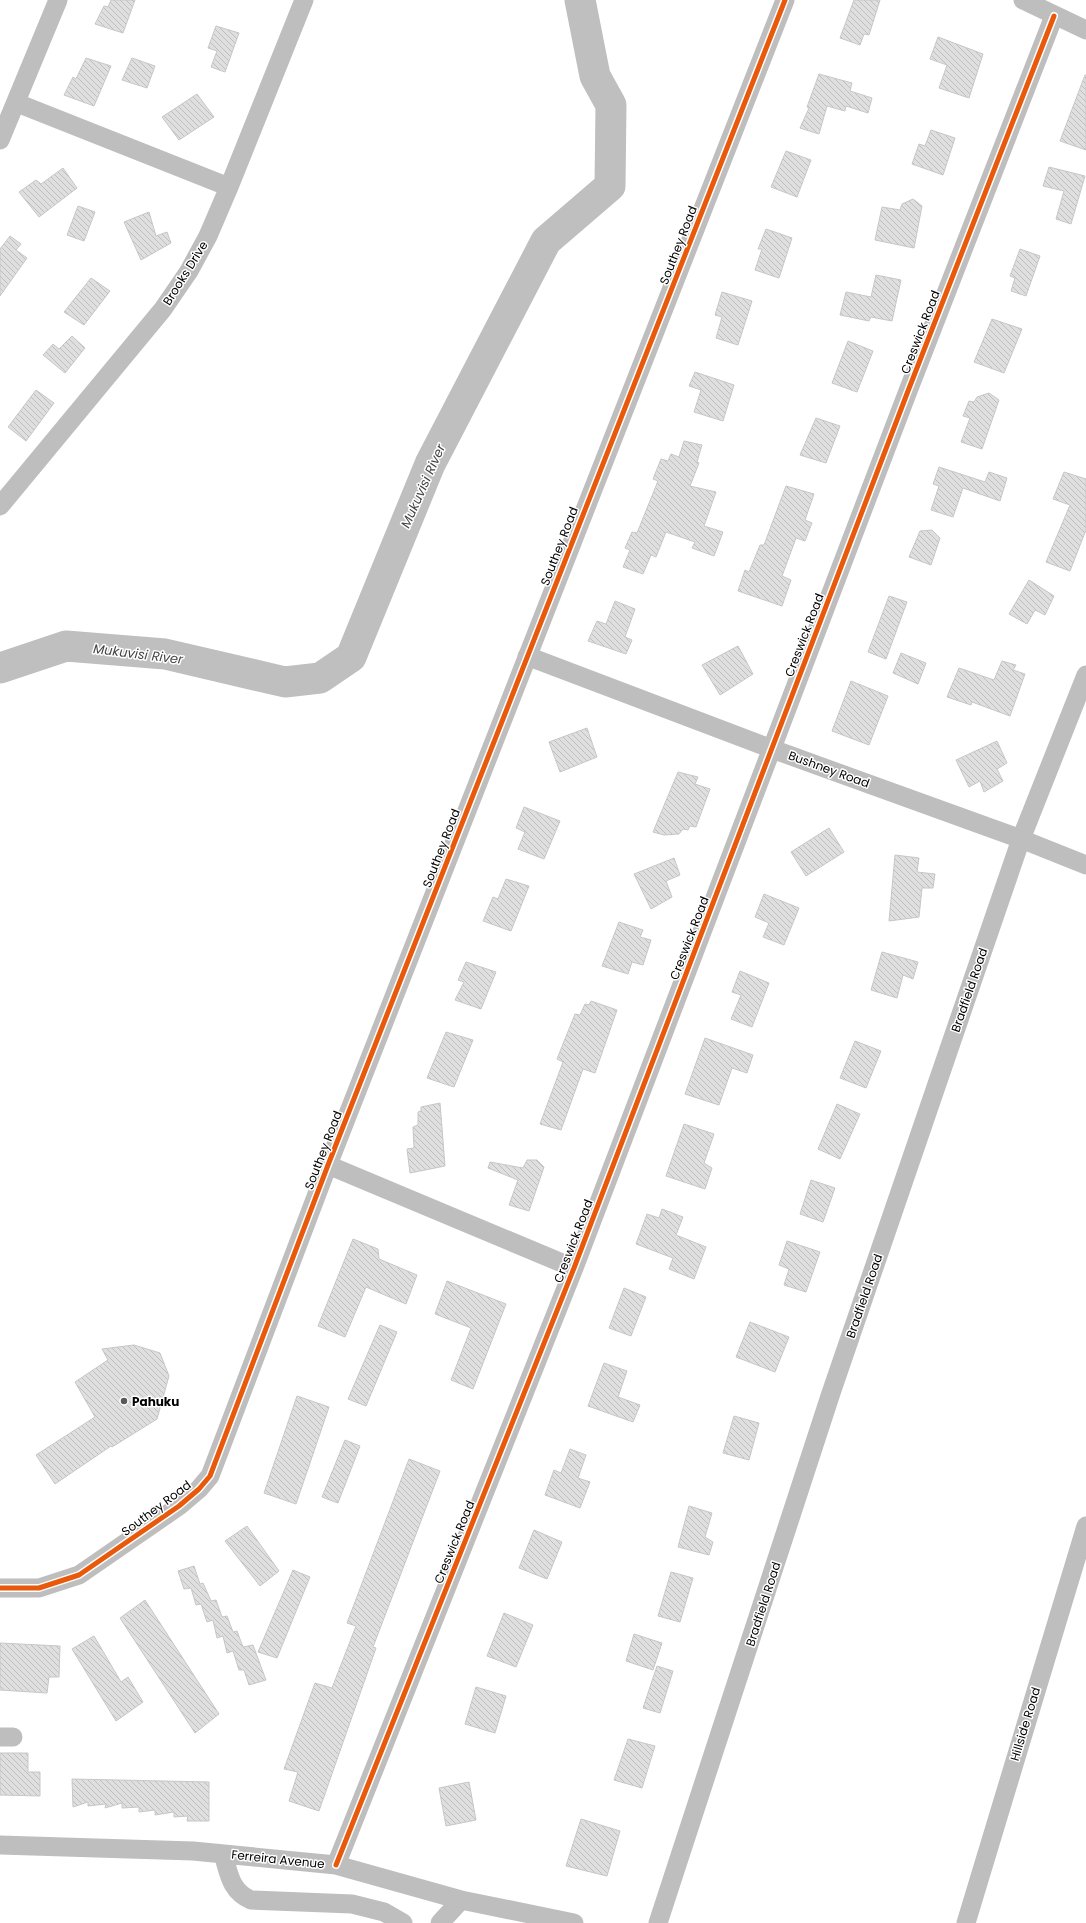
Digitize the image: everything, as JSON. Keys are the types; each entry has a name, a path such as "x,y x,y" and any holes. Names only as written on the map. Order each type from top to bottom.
{"street":[{"path":"0,140 17,103 58,0"},
{"name":"Brooks Drive","path":"0,506 163,309 189,271 208,236 229,187 304,0"},
{"name":"Southey Road","path":"0,1588 39,1588 80,1575 180,1506 199,1489 210,1476 328,1165 785,0"},
{"path":"1023,0 1086,30"},
{"name":"Creswick Road","path":"336,1865 574,1268 908,391 1054,16"},
{"path":"17,103 229,187"},
{"name":"Bushney Road","path":"527,656 772,749 1021,839 1086,865"},
{"name":"Bradfield Road","path":"658,1923 831,1393 1021,839 1086,675"},
{"path":"328,1165 574,1268"},
{"name":"Hillside Road","path":"966,1923 1086,1526"},
{"name":"Ferreira Avenue","path":"0,1845 193,1851 336,1865 461,1900 574,1923"},
{"path":"223,1854 234,1888 241,1896 251,1900 352,1904 384,1912 403,1923"},
{"path":"440,1923 461,1900"}],"building":[{"path":"111,0 135,0 123,33 95,24 104,6 108,7"},
{"path":"854,0 880,0 869,35 864,34 860,45 840,38"},
{"path":"216,26 239,33 225,72 211,67 217,51 208,48"},
{"path":"938,37 983,54 969,98 939,88 947,65 930,59"},
{"path":"86,58 111,66 94,106 64,95 73,77 76,79"},
{"path":"132,58 155,66 147,88 122,80"},
{"path":"819,74 852,83 850,91 872,98 868,113 846,106 845,111 827,106 819,134 800,128 809,108 807,107"},
{"path":"1086,75 1086,150 1060,141"},
{"path":"197,94 214,117 179,140 162,117"},
{"path":"931,130 955,138 943,175 912,164 919,144 925,146"},
{"path":"786,151 811,160 797,197 771,187"},
{"path":"1049,167 1085,176 1071,224 1056,219 1064,191 1043,186"},
{"path":"63,168 77,188 39,217 19,192 36,180 41,184"},
{"path":"913,199 922,206 914,248 875,240 882,207 900,210 902,204"},
{"path":"78,206 95,212 84,241 67,235"},
{"path":"149,212 156,236 167,232 171,243 141,260 124,222"},
{"path":"766,229 792,238 779,278 755,270 762,249 758,249"},
{"path":"10,236 21,244 16,250 27,258 0,296 0,249"},
{"path":"1020,249 1040,256 1026,296 1011,291 1015,278 1010,276"},
{"path":"876,275 901,280 892,321 871,317 869,321 840,315 846,292 871,297"},
{"path":"91,278 110,291 84,325 64,312"},
{"path":"722,292 752,301 738,345 716,338 722,317 715,315"},
{"path":"992,319 1022,329 1004,373 974,362"},
{"path":"72,336 85,348 65,373 43,355 53,344 59,349"},
{"path":"848,341 873,351 857,392 832,383"},
{"path":"695,372 734,385 723,421 694,412 701,390 689,386"},
{"path":"36,390 54,403 26,441 8,427"},
{"path":"989,393 999,400 982,449 961,442 970,418 963,416 969,401 974,402 977,397"},
{"path":"816,418 840,426 826,463 800,455"},
{"path":"684,441 702,445 697,462 699,463 690,486 716,492 704,526 723,532 714,556 692,548 695,542 666,532 656,557 651,555 643,574 623,567 630,550 625,548 632,532 637,533 658,481 653,479 661,459 668,461 671,454 679,457"},
{"path":"939,467 985,482 989,472 1007,478 1000,501 963,488 953,517 931,510 939,486 933,484"},
{"path":"1064,472 1086,479 1086,530 1070,571 1046,562 1070,505 1053,499"},
{"path":"786,486 814,494 805,520 812,523 805,541 796,538 782,576 791,580 782,606 738,591 745,570 749,572 760,545 764,545"},
{"path":"932,530 940,538 931,565 909,557 920,531"},
{"path":"1029,580 1054,596 1045,615 1035,610 1027,624 1009,614"},
{"path":"889,596 907,602 886,659 868,652"},
{"path":"615,601 635,609 625,637 632,640 626,654 588,641 597,621 606,624"},
{"path":"738,646 753,674 720,695 702,665"},
{"path":"901,653 926,663 918,684 893,673"},
{"path":"1002,661 1016,665 1013,670 1025,674 1010,716 972,702 971,705 947,697 959,668 994,680"},
{"path":"851,681 888,696 869,745 832,731"},
{"path":"587,728 597,757 560,772 549,742"},
{"path":"997,741 1007,763 997,769 1003,781 984,792 980,781 969,787 956,760"},
{"path":"678,772 698,777 695,784 710,789 696,827 690,826 688,830 683,829 679,834 664,835 653,832"},
{"path":"524,807 560,821 544,859 518,849 525,832 516,828"},
{"path":"829,828 844,852 806,876 791,852"},
{"path":"895,855 919,858 917,872 935,874 933,888 922,888 919,917 889,921"},
{"path":"674,858 680,875 666,881 672,897 651,909 634,874"},
{"path":"506,879 529,886 511,931 483,921 493,897 498,899"},
{"path":"764,894 799,908 784,945 763,937 769,923 755,917"},
{"path":"619,922 643,930 640,937 651,940 643,965 632,962 628,974 602,966"},
{"path":"882,952 918,962 913,979 903,975 897,998 871,990"},
{"path":"466,962 496,972 481,1009 455,1000 464,982 458,980"},
{"path":"740,971 769,983 752,1027 731,1019 741,995 732,992"},
{"path":"591,1001 617,1010 595,1073 583,1069 561,1130 540,1124 563,1062 557,1059 575,1014 580,1015 585,1004 589,1005"},
{"path":"446,1032 473,1040 454,1087 427,1078"},
{"path":"705,1038 753,1055 747,1073 732,1068 719,1105 685,1094"},
{"path":"855,1041 881,1051 866,1088 840,1078"},
{"path":"440,1103 445,1166 410,1173 407,1149 414,1148 413,1127 418,1125 418,1112 421,1111 421,1107"},
{"path":"837,1104 860,1114 840,1159 818,1149"},
{"path":"684,1124 714,1134 704,1163 712,1168 705,1189 666,1176"},
{"path":"527,1160 537,1160 544,1167 529,1211 509,1205 518,1180 488,1168 490,1162 523,1168"},
{"path":"811,1180 835,1188 823,1222 800,1214"},
{"path":"662,1209 683,1217 676,1235 706,1247 694,1279 669,1269 673,1258 636,1244 647,1214 659,1218"},
{"path":"353,1239 378,1249 379,1259 417,1275 406,1304 366,1287 345,1337 318,1326"},
{"path":"787,1241 820,1252 806,1292 784,1285 789,1269 779,1265"},
{"path":"447,1281 506,1304 473,1389 451,1380 471,1328 435,1314"},
{"path":"624,1288 646,1297 631,1336 609,1328"},
{"path":"750,1322 789,1337 775,1372 736,1357"},
{"path":"380,1325 397,1332 366,1406 348,1399"},
{"name":"Pahuku","path":"134,1345 160,1353 169,1376 157,1419 112,1447 111,1446 55,1484 36,1455 95,1417 75,1382 108,1360 102,1349"},
{"path":"604,1363 627,1371 618,1397 640,1405 633,1422 588,1406"},
{"path":"297,1396 329,1407 296,1504 264,1493"},
{"path":"734,1416 759,1423 749,1460 723,1453"},
{"path":"345,1440 360,1446 338,1503 322,1497"},
{"path":"570,1449 586,1455 578,1478 590,1482 580,1508 545,1495 554,1470 561,1473"},
{"path":"409,1459 440,1471 373,1647 376,1648 319,1811 289,1801 298,1772 284,1769 315,1683 332,1688 356,1626 347,1623"},
{"path":"689,1506 712,1513 705,1537 713,1542 709,1555 678,1547"},
{"path":"247,1526 279,1571 260,1586 225,1541"},
{"path":"534,1530 562,1542 547,1579 519,1568"},
{"path":"194,1566 200,1584 203,1583 211,1601 216,1600 222,1617 227,1616 233,1632 237,1631 243,1647 253,1645 266,1680 249,1685 244,1670 239,1670 233,1651 227,1653 223,1636 217,1638 213,1620 207,1622 201,1604 196,1605 191,1588 184,1589 178,1571"},
{"path":"293,1570 310,1577 277,1658 258,1652"},
{"path":"671,1572 693,1578 680,1622 658,1616"},
{"path":"145,1600 219,1714 195,1733 120,1618"},
{"path":"504,1613 533,1625 516,1667 487,1656"},
{"path":"634,1634 662,1643 653,1670 626,1661"},
{"path":"94,1636 121,1682 128,1677 143,1702 116,1721 72,1649"},
{"path":"0,1643 60,1646 59,1677 49,1677 47,1693 0,1690"},
{"path":"657,1666 673,1671 660,1713 643,1708"},
{"path":"476,1687 506,1696 495,1733 465,1724"},
{"path":"628,1739 655,1746 642,1788 614,1780"},
{"path":"0,1753 28,1753 28,1772 40,1772 40,1796 0,1795"},
{"path":"72,1779 209,1782 209,1821 187,1821 188,1816 174,1817 174,1812 155,1815 155,1810 139,1812 139,1807 122,1808 122,1803 105,1808 106,1804 88,1806 88,1802 73,1807"},
{"path":"469,1782 476,1820 446,1826 439,1788"},
{"path":"581,1819 620,1831 607,1876 566,1866"}],"waterway":[{"name":"Mukuvisi River","path":"0,668 66,646 165,654 285,682 320,678 351,657 430,464 546,241 610,186 611,105 595,76 580,0"}],"cycle path":[{"path":"0,1588 39,1588 79,1575 179,1506 199,1489 210,1476 328,1165 785,0"},
{"path":"336,1865 574,1268 908,391 1054,16"}],"place":[{"name":"Pahuku","path":"124,1401"}]}
